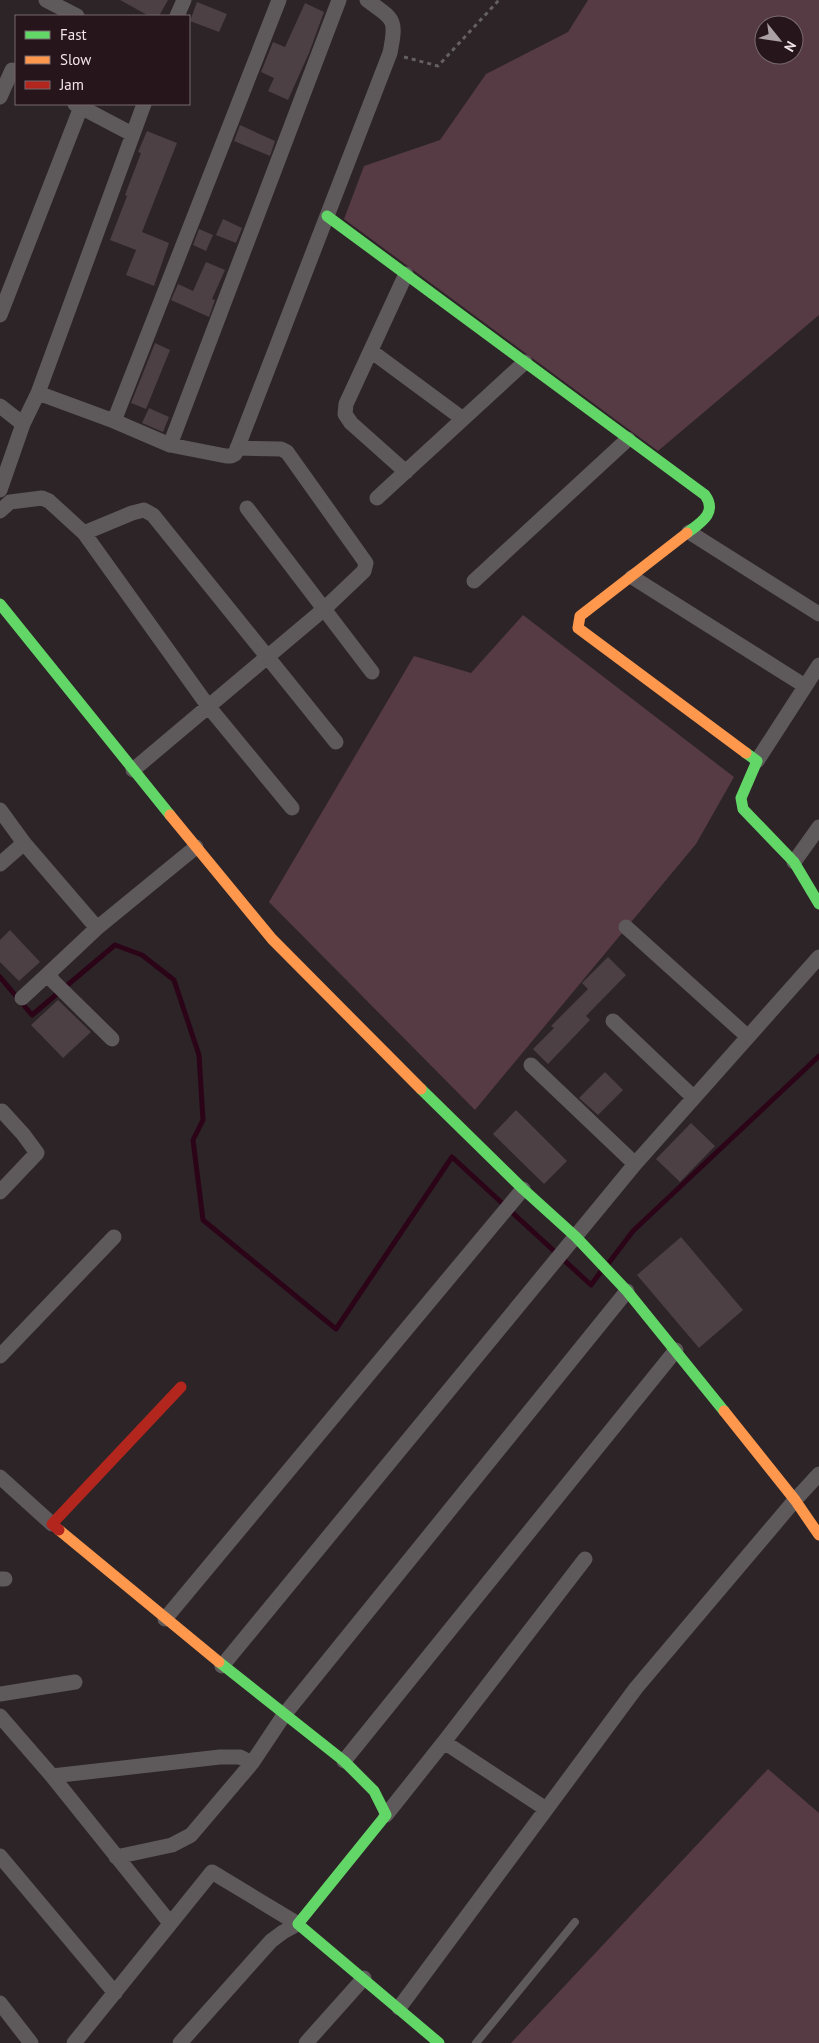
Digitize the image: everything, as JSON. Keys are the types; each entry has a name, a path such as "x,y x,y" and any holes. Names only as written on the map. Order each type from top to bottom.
{"street":[{"path":"46,0 75,15"},
{"path":"177,15 184,0"},
{"path":"114,421 279,0"},
{"path":"170,445 340,0"},
{"path":"38,393 114,421 170,445 226,456 235,454 390,53 394,25 390,17 367,0"},
{"path":"0,97 9,69"},
{"path":"0,490 23,424 38,393 144,105"},
{"path":"0,315 78,106 132,134"},
{"path":"327,216 705,495 710,501 711,509 707,518 580,616 578,628 757,760"},
{"path":"406,274 346,404 345,414 351,423 406,472"},
{"path":"371,350 463,419"},
{"path":"377,498 525,362"},
{"path":"0,406 23,424"},
{"path":"474,581 628,439"},
{"path":"134,770 266,656 323,610 364,571 366,563 287,452 281,449 237,448"},
{"path":"0,511 10,502 29,498 42,498 49,501 84,533 208,706 292,808"},
{"path":"247,508 372,672"},
{"path":"84,533 132,513 144,510 153,515 336,742"},
{"path":"689,532 819,614"},
{"path":"632,576 805,686"},
{"path":"0,604 272,939 357,1026 523,1189 576,1237 622,1286 676,1350 795,1500 819,1535"},
{"path":"819,665 757,760 741,798 743,809 794,862 819,904"},
{"path":"0,810 24,843 97,928"},
{"path":"794,862 819,828"},
{"path":"0,864 24,843"},
{"path":"22,998 51,978 97,928 196,847"},
{"path":"626,927 747,1036"},
{"path":"222,1666 635,1164 819,957"},
{"path":"51,978 112,1039"},
{"path":"613,1021 693,1098"},
{"path":"531,1065 635,1164"},
{"path":"0,1192 36,1153 23,1134 2,1111"},
{"path":"165,1619 523,1189"},
{"path":"0,1356 114,1237"},
{"path":"116,1857 172,1844 191,1836 252,1763 284,1715 622,1286"},
{"path":"344,1761 676,1350"},
{"path":"52,1524 181,1387"},
{"path":"399,2008 636,1688 819,1474"},
{"path":"0,1477 52,1524 165,1619 344,1761 374,1791 386,1815"},
{"path":"180,2043 271,1941 298,1924 444,1742 585,1558"},
{"path":"0,1694 75,1682"},
{"path":"0,1716 52,1776 170,1924"},
{"path":"444,1742 546,1809"},
{"path":"52,1776 220,1757 240,1757 252,1763"},
{"path":"0,1856 115,1993"},
{"path":"74,2043 212,1872 298,1924 439,2043"},
{"path":"306,2043 364,1978"},
{"path":"0,2003 32,2043"}],"lane":[{"path":"476,2043 575,1922"}],"path":[{"path":"390,53 438,66 498,0"}],"shaded area":[{"path":"588,0 819,0 819,315 658,451 344,219 364,166 440,140 486,74 568,32"},
{"path":"523,615 734,777 696,844 475,1110 269,902 414,656 471,673"},
{"path":"768,1769 819,1813 819,2043 511,2043"}],"building":[{"path":"120,0 168,0 160,15 147,15"},
{"path":"197,2 227,14 219,32 190,21"},
{"path":"305,3 324,12 309,53 288,100 268,91 274,78 261,72 273,42 285,47"},
{"path":"240,125 275,141 270,156 234,141"},
{"path":"147,131 177,143 142,232 169,243 154,286 126,275 136,250 110,240 127,196 125,195 141,153 138,152"},
{"path":"223,219 242,228 236,243 216,235"},
{"path":"199,229 213,235 206,251 193,245"},
{"path":"206,262 225,270 212,299 215,300 209,317 171,300 178,284 193,291"},
{"path":"155,343 170,350 146,409 131,403"},
{"path":"149,408 169,417 163,432 142,423"},
{"path":"10,930 40,962 19,981 0,962 0,940"},
{"path":"608,957 626,975 586,1016 590,1020 548,1064 533,1049 554,1028 551,1026 588,989 582,983"},
{"path":"58,1000 91,1032 63,1058 31,1025"},
{"path":"605,1072 623,1090 598,1115 579,1098"},
{"path":"516,1110 567,1161 544,1184 493,1134"},
{"path":"691,1123 715,1146 680,1182 656,1159"},
{"path":"681,1237 743,1310 699,1348 637,1275"}],"waterway":[{"path":"0,977 32,1015 115,945 142,955 174,980 199,1055 203,1120 193,1140 203,1220 336,1329 452,1157 591,1285 602,1270"},
{"path":"608,1264 633,1231 819,1056"}],"traffic: fast":[{"path":"327,216 705,495 710,507 706,517 687,533"},
{"path":"0,604 170,815"},
{"path":"746,753 757,761 741,798 743,809 794,862 819,904"},
{"path":"421,1089 523,1189 576,1237 627,1291 724,1411"},
{"path":"219,1662 344,1761 374,1791 386,1815 298,1924 439,2043"}],"traffic: slow":[{"path":"687,533 580,616 578,628 746,753"},
{"path":"170,815 272,939 421,1089"},
{"path":"724,1411 795,1500 819,1535"},
{"path":"59,1530 219,1662"}],"traffic: jam":[{"path":"59,1530 52,1524 181,1387"}]}
